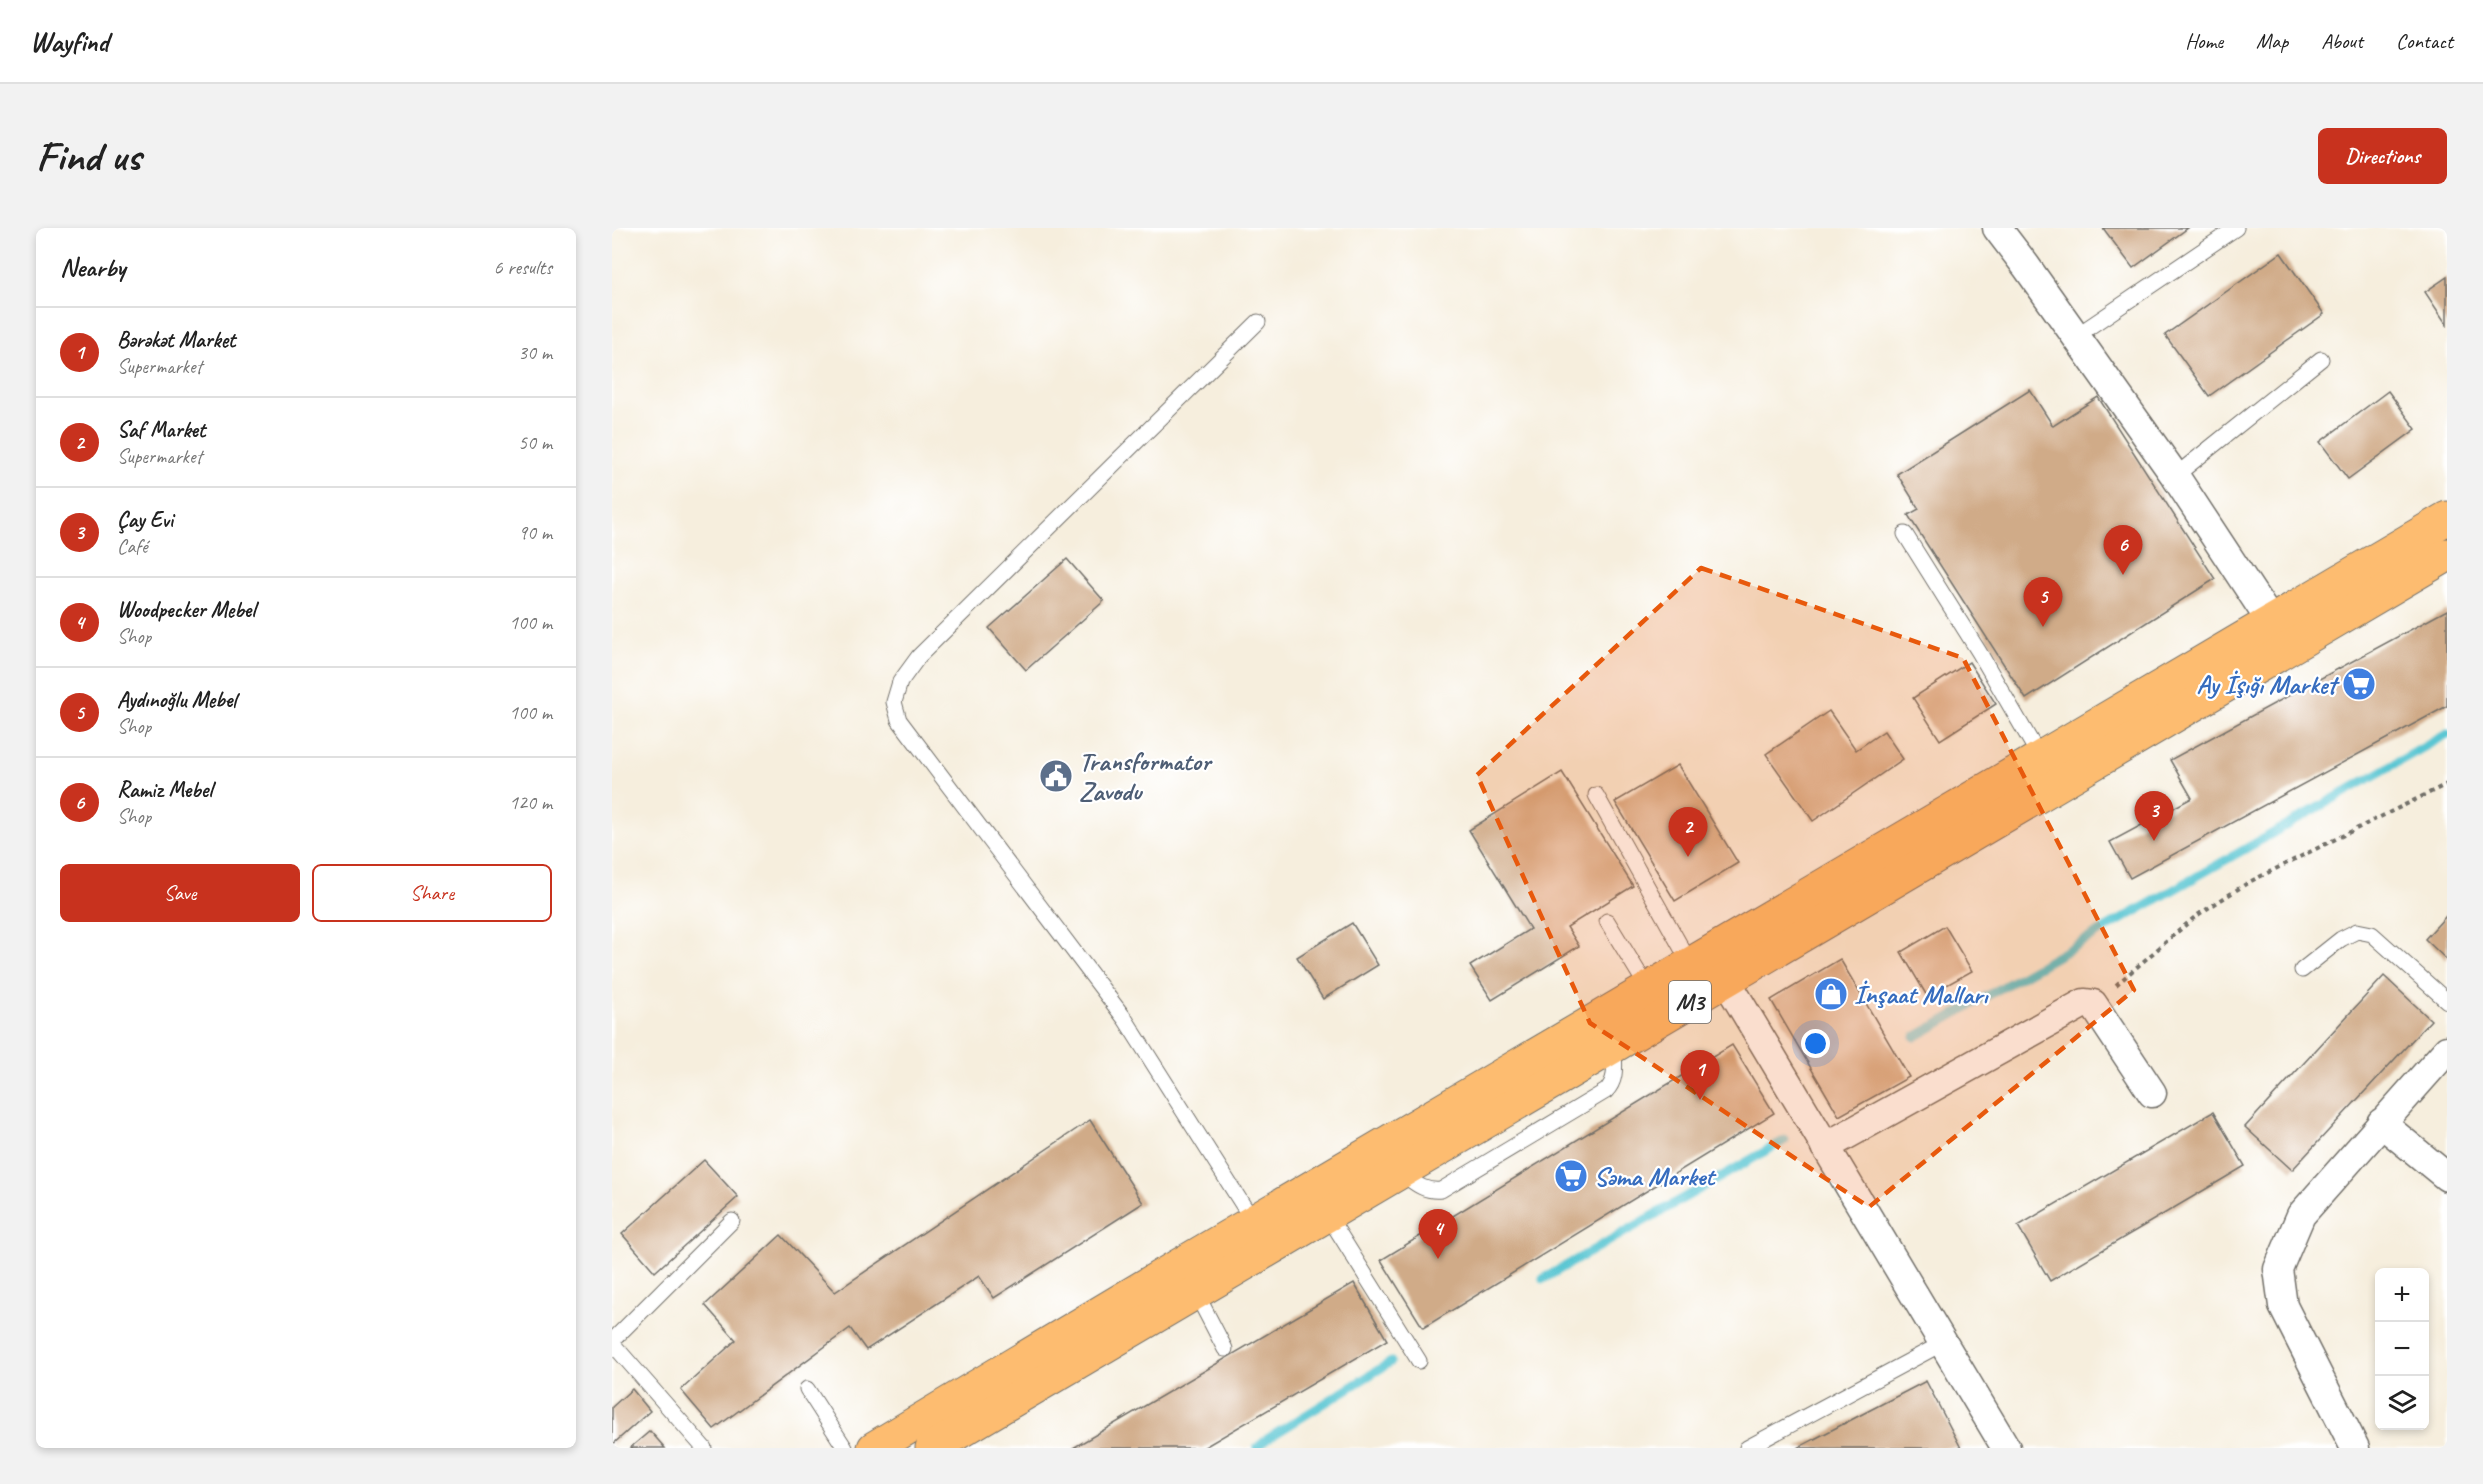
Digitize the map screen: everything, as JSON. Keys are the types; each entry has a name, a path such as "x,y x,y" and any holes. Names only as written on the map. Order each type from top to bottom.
{"main road":[{"path":"874,1448 1253,1221 2041,759 2280,636 2447,518"},
{"name":"M3","path":"932,1448 1726,981 2280,636 2447,555"}],"street":[{"path":"1996,228 2175,476 2280,636"},
{"path":"1701,959 1726,981 2006,1448"},
{"path":"1825,1147 2084,1003 2093,1004 2152,1094"},
{"path":"2355,1448 2283,1306 2278,1269 2301,1215 2447,1050"},
{"path":"2381,1123 2447,1177"}],"lane":[{"path":"2076,336 2236,228"},
{"path":"1253,1221 1125,1018 899,720 894,702 900,682 919,656 1258,322"},
{"path":"2175,476 2320,359"},
{"path":"1905,534 1979,652 2041,759"},
{"path":"1596,795 1701,959"},
{"path":"1607,921 1649,990"},
{"path":"2302,970 2341,939 2357,931 2364,932 2372,934 2447,1001"},
{"path":"1327,1214 1419,1362"},
{"path":"704,1448 612,1342 732,1221"},
{"path":"1196,1291 1225,1349"},
{"path":"1747,1448 1943,1343"},
{"path":"807,1389 845,1448"}],"path":[{"path":"2093,1004 2196,916 2249,882 2447,784"}],"highlighted area":[{"path":"1701,568 1963,658 2134,990 1869,1207 1590,1023 1477,775"}],"building":[{"path":"2103,228 2188,228 2133,268"},
{"path":"2281,253 2324,314 2209,396 2165,335"},
{"path":"2447,277 2447,325 2425,292"},
{"path":"2030,390 2053,426 2098,397 2215,579 2026,699 1908,515 1919,509 1897,474"},
{"path":"2388,391 2416,429 2348,479 2320,442"},
{"path":"1067,559 1104,601 1026,670 989,628"},
{"path":"2447,610 2447,706 2130,878 2110,842 2192,798 2170,760"},
{"path":"1969,662 1996,704 1940,740 1913,698"},
{"path":"1829,711 1856,750 1884,731 1903,759 1813,821 1766,754"},
{"path":"1678,765 1738,863 1675,901 1615,802"},
{"path":"1562,772 1633,886 1567,927 1579,946 1492,1000 1470,966 1530,929 1469,830"},
{"path":"2447,915 2447,960 2425,939"},
{"path":"1352,923 1378,965 1323,999 1297,957"},
{"path":"1945,926 1972,971 1927,996 1901,952"},
{"path":"1840,959 1909,1077 1839,1116 1771,1000"},
{"path":"2384,976 2431,1020 2292,1170 2245,1127"},
{"path":"1732,1045 1774,1113 1423,1328 1381,1260"},
{"path":"2213,1112 2245,1166 2050,1281 2018,1226"},
{"path":"1090,1120 1143,1203 994,1298 979,1276 866,1350 850,1328 714,1429 681,1390 736,1340 705,1305 781,1235 835,1292"},
{"path":"704,1160 738,1197 655,1272 622,1234"},
{"path":"1354,1283 1387,1340 1203,1448 1073,1448"},
{"path":"1926,1381 1961,1448 1797,1448"},
{"path":"632,1389 650,1411 612,1445 612,1407"},
{"path":"650,1431 665,1448 630,1448"}],"waterway":[{"path":"1915,1037 2447,734"},
{"path":"1543,1279 1785,1140"},
{"path":"1257,1448 1267,1439 1391,1362"}],"place":[{"name":"Ramiz Mebel","path":"2123,575"},
{"name":"Aydınoğlu Mebel","path":"2043,627"},
{"name":"Ay İşığı Market","path":"2359,684"},
{"name":"Transformator Zavodu","path":"1056,776"},
{"name":"Çay Evi","path":"2154,841"},
{"name":"Saf Market","path":"1688,857"},
{"name":"İnşaat Malları","path":"1831,994"},
{"name":"Bərəkət Market","path":"1700,1100"},
{"name":"Səma Market","path":"1571,1176"},
{"name":"Woodpecker Mebel","path":"1438,1259"}]}
